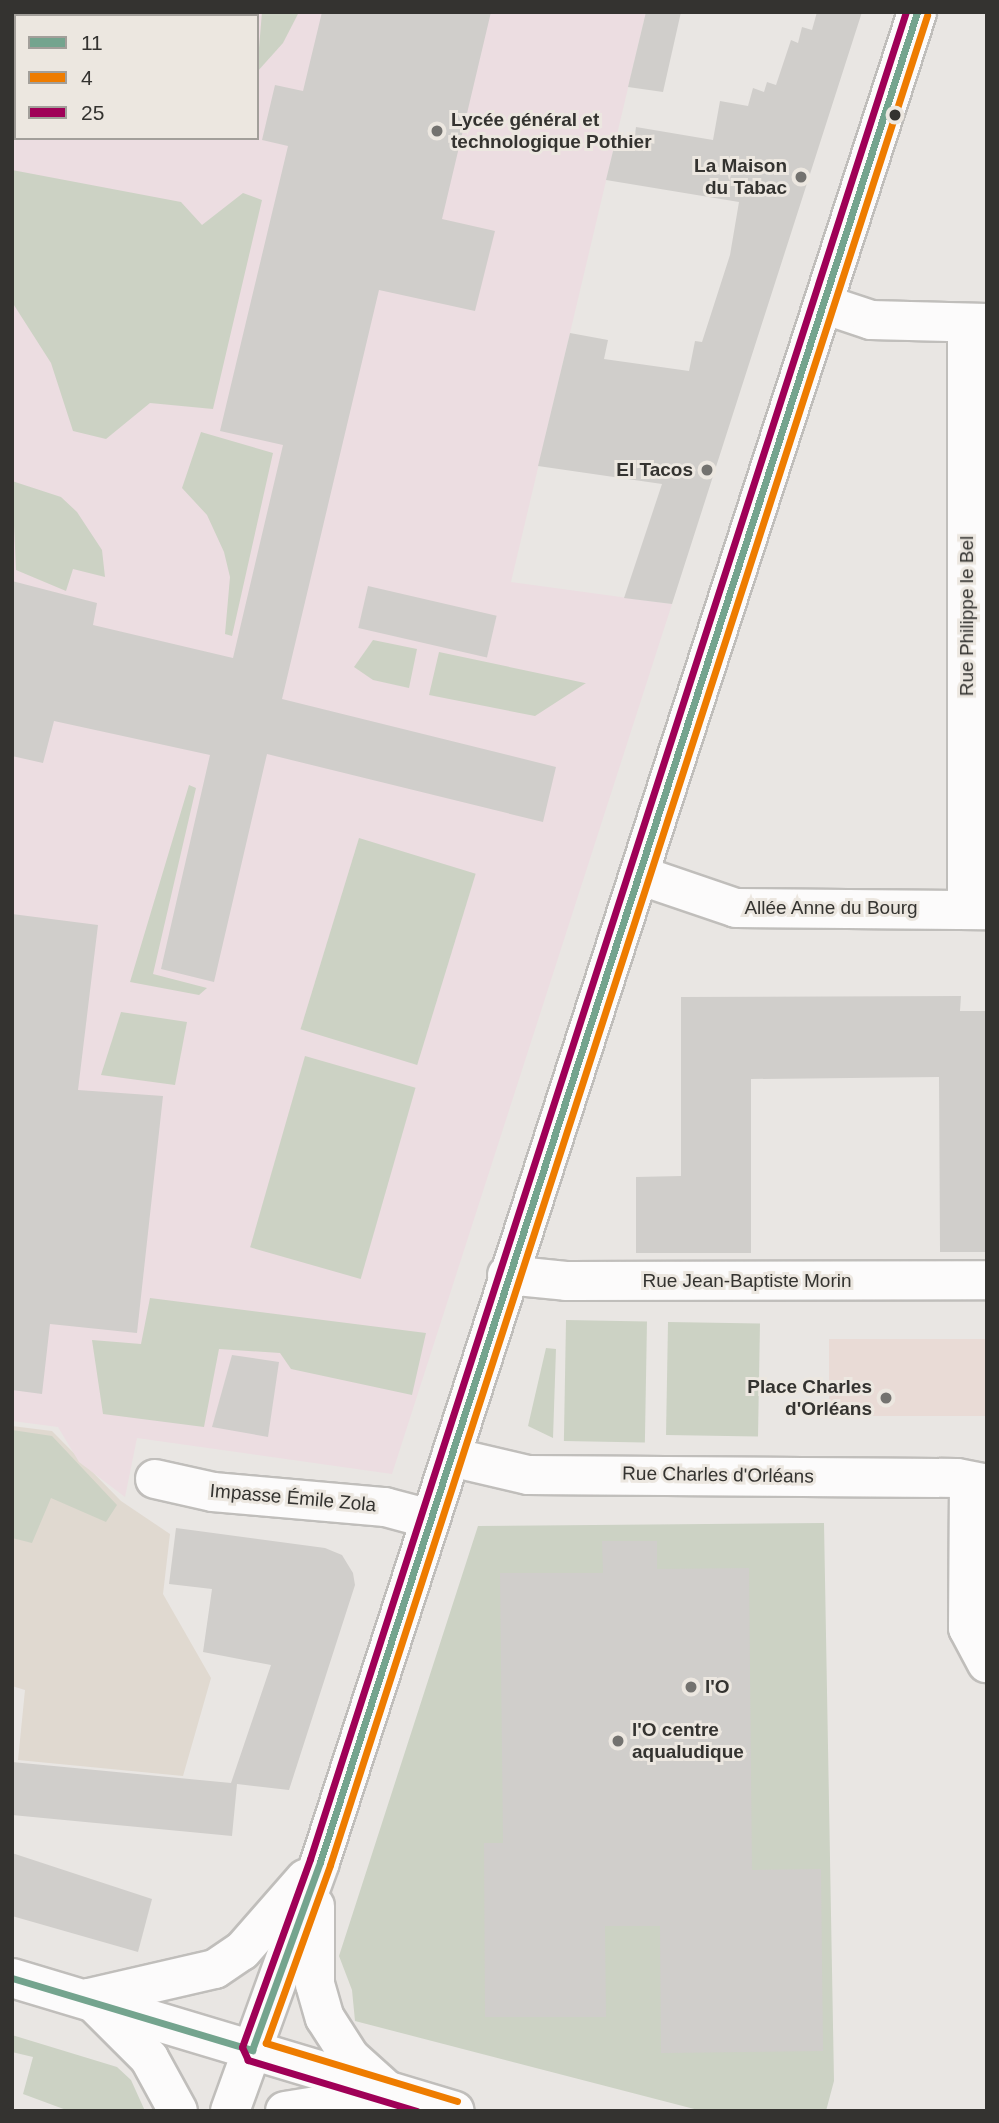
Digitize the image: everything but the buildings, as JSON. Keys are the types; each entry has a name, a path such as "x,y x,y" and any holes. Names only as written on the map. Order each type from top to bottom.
{"street":[{"path":"230,2111 320,1862 507,1275 917,12"},
{"path":"823,304 871,320 977,323"},
{"name":"Rue Philippe le Bel","path":"977,323 977,909"},
{"name":"Allée Anne du Bourg","path":"639,875 736,908 977,909"},
{"name":"Rue Jean-Baptiste Morin","path":"507,1275 566,1281 987,1280"},
{"name":"Rue Charles d'Orléans","path":"451,1457 528,1475 957,1478 978,1484"},
{"name":"Impasse Émile Zola","path":"155,1479 213,1492 385,1507 430,1519"},
{"path":"978,1484 968,1628 979,1657 987,1663"},
{"path":"89,1998 215,1969 242,1951 320,1862"},
{"path":"320,1862 312,1934 316,1984 325,2018 351,2057 391,2094"},
{"path":"12,1978 89,1998 391,2094 454,2111"},
{"path":"89,1998 149,2058 178,2111"},
{"path":"285,2111 391,2094"}],"shaded area":[{"path":"12,12 646,12 511,582 672,604 392,1474 137,1438 125,1497 79,1462 58,1427 12,1421"},
{"path":"12,12 138,12 14,14 14,20"},
{"path":"262,12 299,12 283,43 259,70"},
{"path":"12,170 181,202 202,225 243,193 262,200 213,409 150,403 106,439 73,431 51,363 12,302"},
{"path":"201,432 273,453 232,636 225,634 230,577 224,552 207,515 182,488"},
{"path":"12,481 61,497 77,512 102,550 105,577 73,569 66,591 16,570"},
{"path":"373,640 417,649 409,688 373,680 354,667"},
{"path":"439,652 586,683 535,716 429,695"},
{"path":"189,785 196,788 153,974 207,988 199,995 130,982"},
{"path":"359,838 476,874 417,1065 301,1029"},
{"path":"121,1012 187,1022 175,1085 101,1075"},
{"path":"305,1056 416,1088 361,1279 250,1247"},
{"path":"150,1298 426,1333 412,1395 291,1369 280,1353 219,1349 204,1427 103,1414 92,1340 141,1344"},
{"path":"566,1320 647,1321 645,1442 564,1441"},
{"path":"668,1322 760,1324 758,1437 666,1435"},
{"path":"829,1339 987,1339 987,1416 829,1416"},
{"path":"546,1348 556,1349 553,1438 528,1426"},
{"path":"12,1426 52,1431 121,1501 170,1534 163,1594 211,1678 183,1776 18,1760 25,1690 12,1686"},
{"path":"12,1430 52,1436 117,1505 106,1522 51,1498 32,1543 12,1538"},
{"name":"l'O centre aqualudique","path":"824,1523 834,2081 826,2111 702,2111 355,2021 352,1990 339,1956 478,1526"},
{"path":"12,2035 117,2067 131,2080 145,2111 69,2111 23,2094 33,2057 12,2052"}],"transit line":[{"name":"25","path":"417,2111 248,2060 242,2047 310,1859 906,12"},
{"name":"11","path":"12,1978 252,2050 320,1862 917,12"},
{"name":"4","path":"457,2101 266,2043 330,1865 927,15"}],"place":[{"name":"Lycée général et technologique Pothier","path":"437,131"},
{"name":"La Maison du Tabac","path":"801,177"},
{"name":"El Tacos","path":"707,470"},
{"name":"Place Charles d'Orléans","path":"886,1398"},
{"name":"l'O","path":"691,1687"},
{"name":"l'O centre aqualudique","path":"618,1741"}]}
